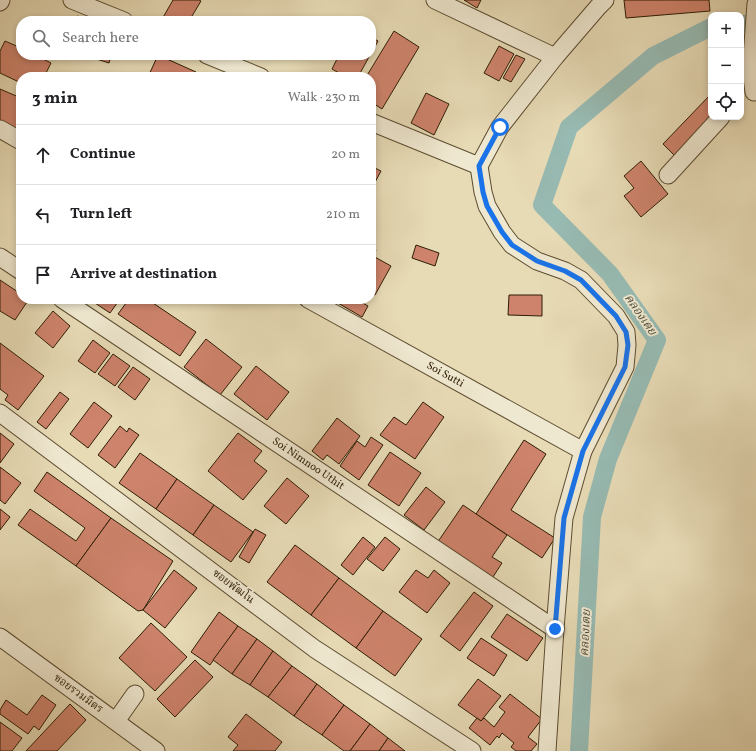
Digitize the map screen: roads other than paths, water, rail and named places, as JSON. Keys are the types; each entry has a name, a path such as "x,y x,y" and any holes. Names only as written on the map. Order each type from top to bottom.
{"street":[{"path":"72,0 112,16"},
{"path":"435,0 555,57"},
{"path":"547,751 564,518 583,451 625,367 628,345 626,332 616,316 581,280 565,271 537,261 512,245 502,232 487,206 479,166 500,127 555,57 598,7 606,0"},
{"path":"750,95 756,4"},
{"path":"219,60 249,72"},
{"path":"668,175 718,120"},
{"path":"376,124 479,166"},
{"path":"0,129 16,138"},
{"path":"0,257 16,268"},
{"name":"Soi Nimnoo Uthit","path":"69,304 555,629"},
{"name":"Soi Sutti","path":"317,304 583,451"},
{"name":"ซอยพัฒโน","path":"0,413 315,649 472,751"},
{"name":"ซอยรวมมิตร","path":"0,637 156,751"},
{"path":"116,721 135,694"}],"waterway":[{"name":"คลองเตย","path":"744,24 756,24"},
{"name":"คลองเตย","path":"579,751 592,517 608,459 657,340 610,274 542,205 569,127 653,56 708,28"}]}
